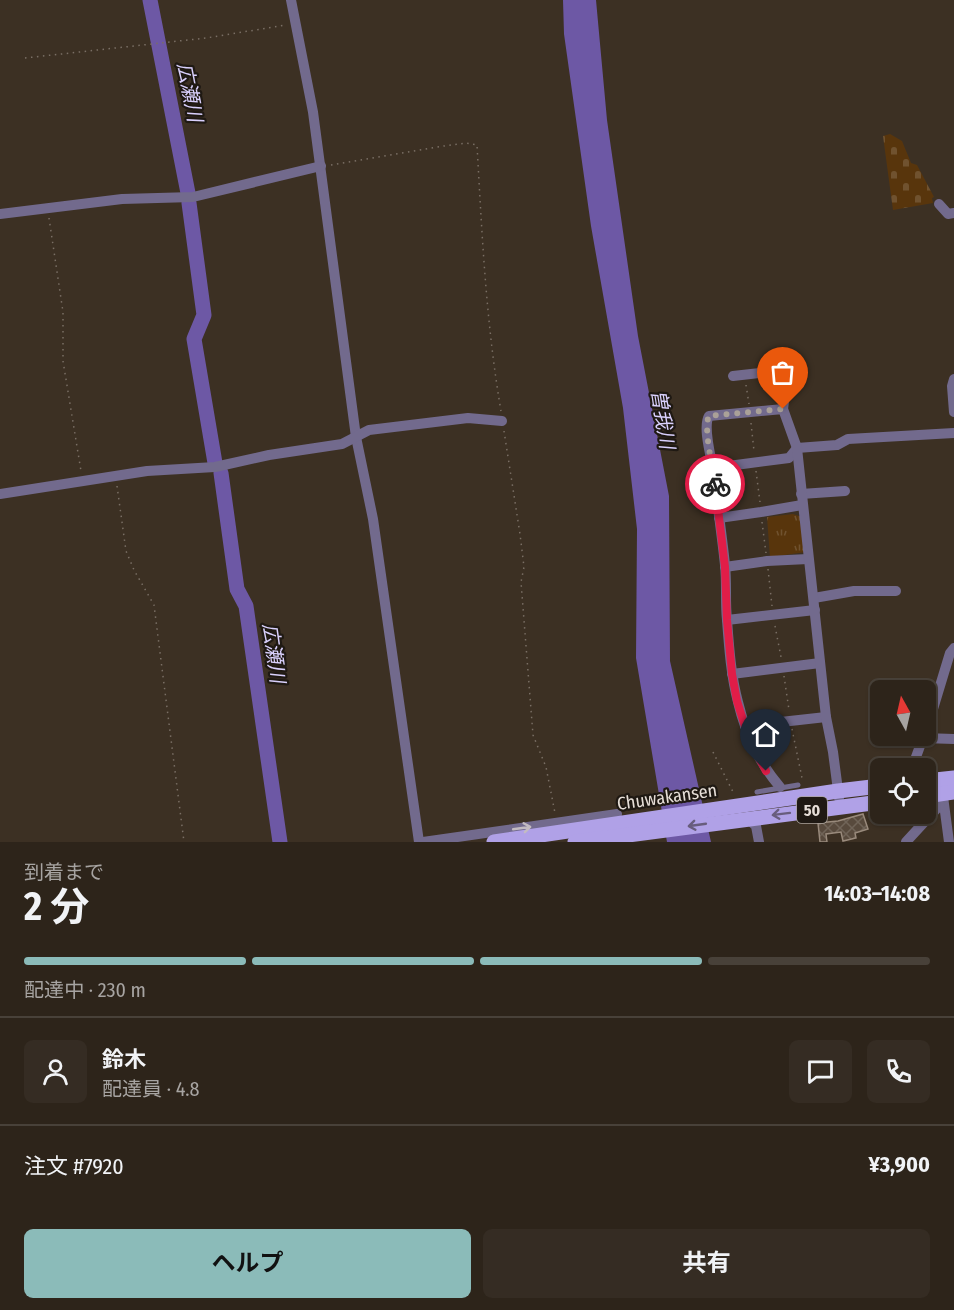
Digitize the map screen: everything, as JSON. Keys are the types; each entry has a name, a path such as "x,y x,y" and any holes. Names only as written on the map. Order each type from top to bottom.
{"main road":[{"name":"Chuwakansen","path":"494,842 649,826 839,799 870,789"},
{"name":"Chuwakansen","path":"839,799 870,801"},
{"name":"Chuwakansen","path":"575,842 649,826"}],"street":[{"path":"291,0 314,112 356,437 373,519 421,842 617,814"},
{"path":"0,214 122,198 193,197 321,166"},
{"path":"939,204 948,214 954,213"},
{"path":"733,376 768,372 779,378 785,394 783,409 797,448 826,717 839,799"},
{"path":"954,379 952,386 954,412"},
{"path":"780,787 766,771 749,739 737,701 727,620 725,567 707,419 709,416 783,409"},
{"path":"0,494 147,471 215,466 342,444 369,430 468,418 502,420"},
{"path":"713,468 789,458 797,448 837,445 848,439 954,433"},
{"path":"719,518 761,512 844,490"},
{"path":"725,567 767,561 808,559"},
{"path":"814,598 854,591 897,591"},
{"path":"727,620 815,610"},
{"path":"936,697 950,653 954,648"},
{"path":"732,674 820,663"},
{"path":"745,726 826,717"},
{"path":"936,737 954,739"},
{"path":"906,842 939,806 943,785"},
{"path":"943,785 949,842"},
{"path":"744,812 756,826 759,842"}],"lane":[{"path":"757,792 798,785"}],"path":[{"path":"26,58 206,38 296,24"},
{"path":"321,166 466,143 477,145 484,269 494,363 524,567 521,582 533,735 546,767 556,818"},
{"path":"47,207 63,312 63,361 82,481"},
{"path":"745,375 774,615 790,720 802,778"},
{"path":"116,476 126,551 154,605 184,842"},
{"path":"713,752 744,812"}],"green space":[{"path":"890,134 902,141 911,163 917,165 934,197 932,198 933,203 893,210 883,136"},
{"path":"793,514 802,517 806,552 770,557 767,517"}],"shaded area":[{"path":"563,0 596,0 607,120 638,336 669,496 670,661 711,842 667,842 636,658 637,529 623,408 591,226 564,34"}],"building":[{"path":"863,814 868,829 855,833 856,838 843,841 841,832 826,834 827,842 820,842 818,823 838,821"}],"waterway":[{"name":"広瀬川","path":"150,0 188,193"},
{"name":"広瀬川","path":"189,203 204,315 194,339 215,463"},
{"name":"広瀬川","path":"221,473 237,589 246,606 280,842"}],"way so far":[{"path":"715,484 707,431 709,416 783,409"}],"route":[{"path":"715,484 725,567 732,674 737,701 749,739 766,771"}],"water label":[{"name":"曽我川","path":"663,419"}]}
